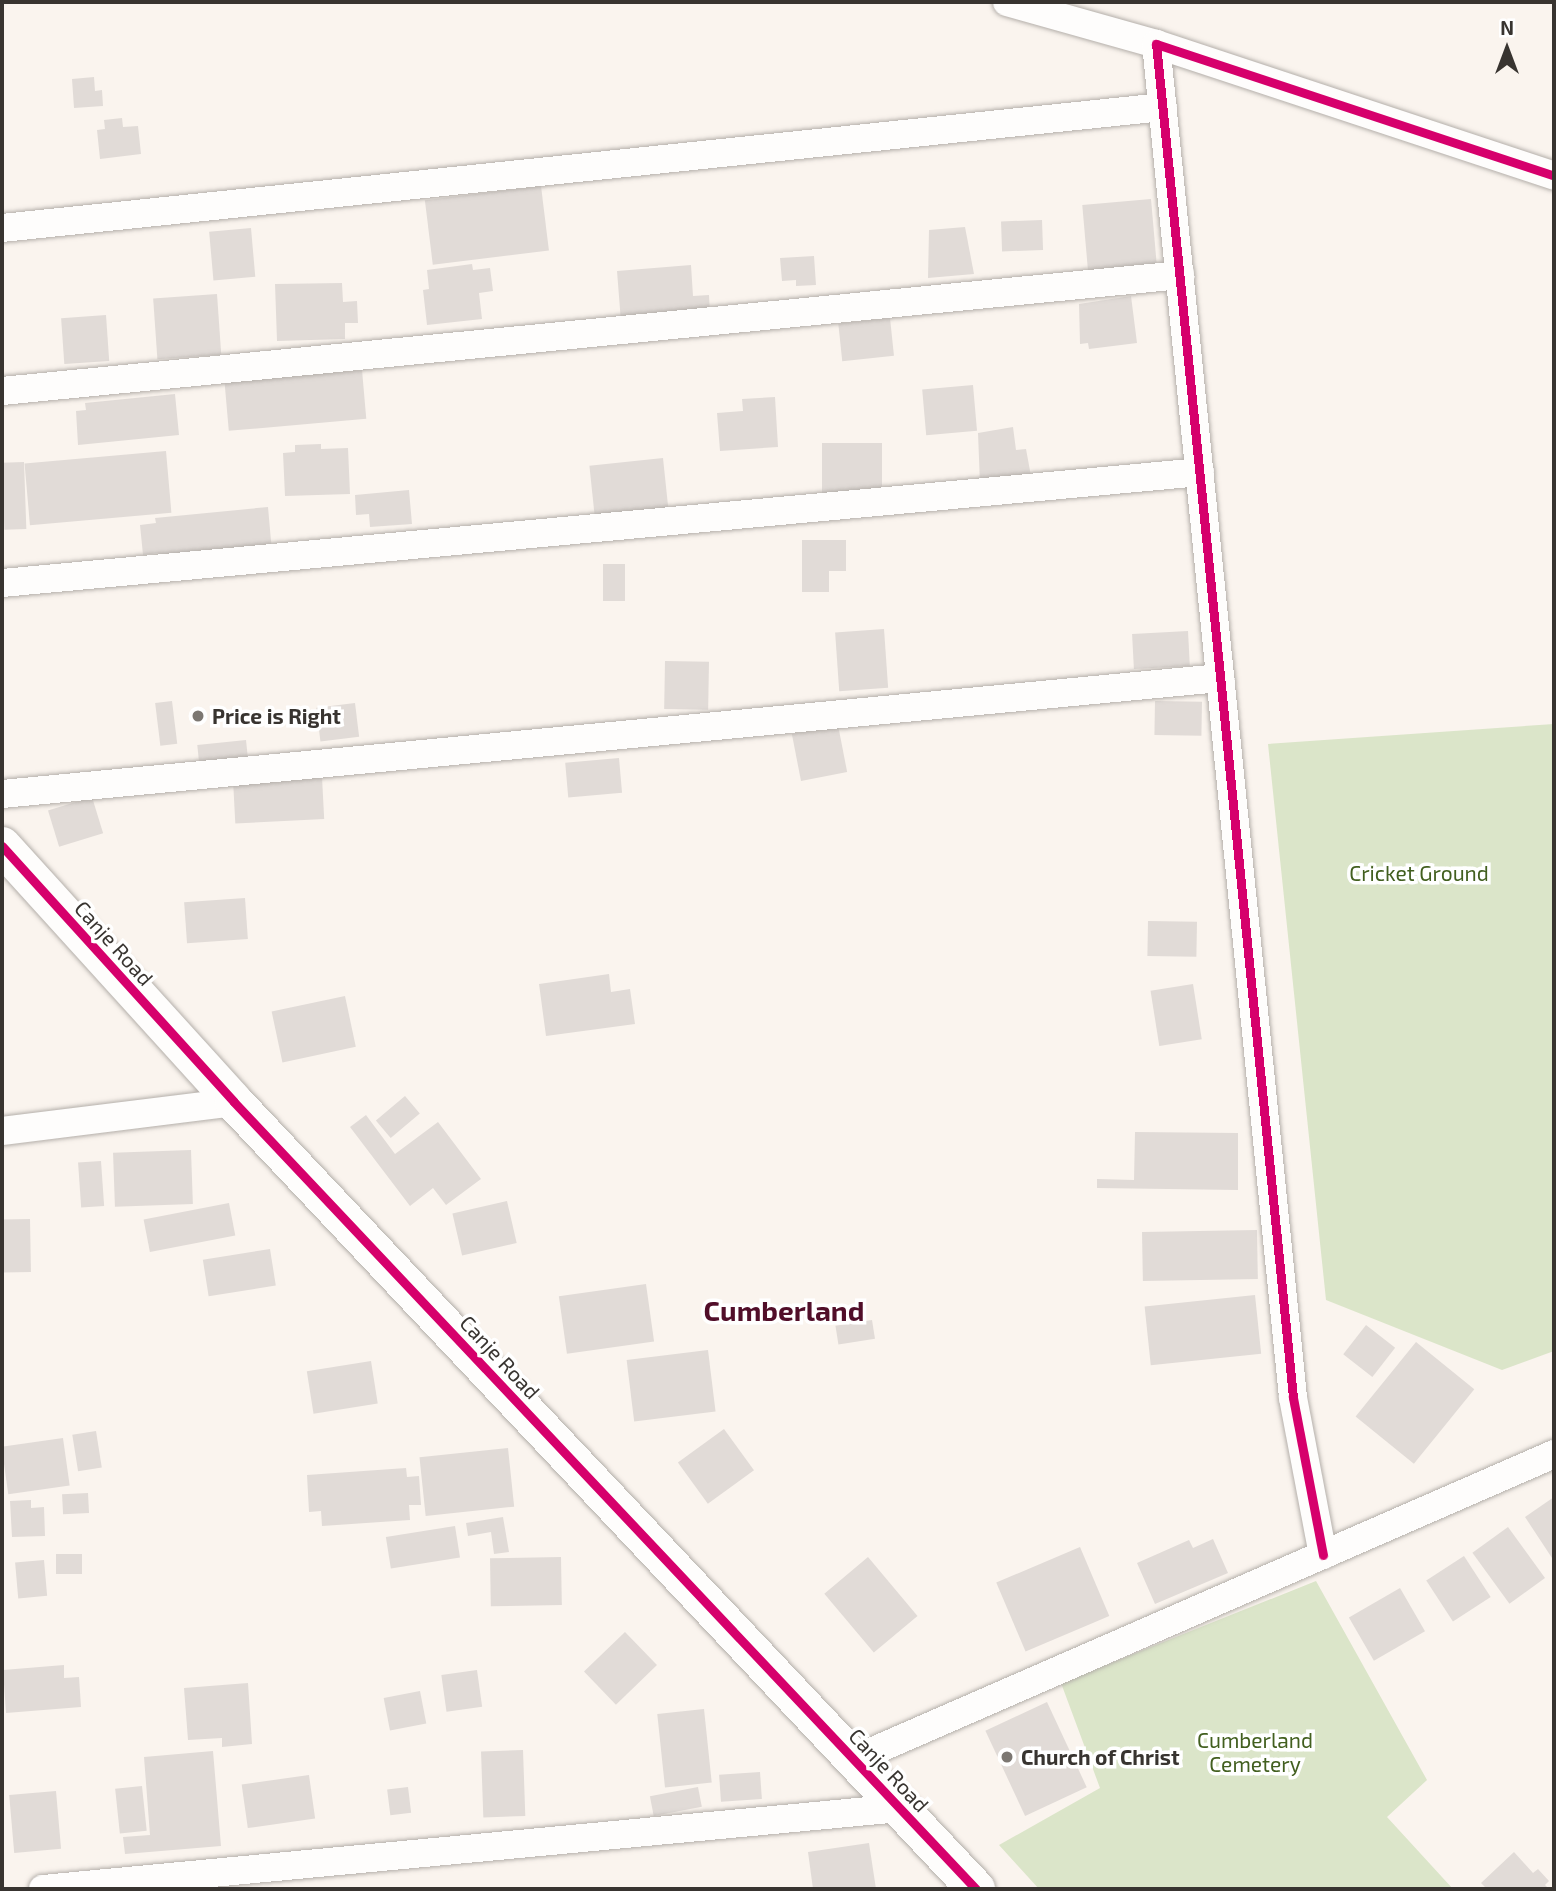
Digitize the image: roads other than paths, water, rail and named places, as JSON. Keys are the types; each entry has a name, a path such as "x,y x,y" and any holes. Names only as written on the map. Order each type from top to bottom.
{"street":[{"path":"1007,2 1156,44 1554,176"},
{"path":"1156,44 1293,1397 1323,1555"},
{"path":"2,229 1163,107"},
{"path":"2,391 1180,275"},
{"path":"2,583 1200,472"},
{"path":"2,794 1220,678"},
{"name":"Canje Road","path":"2,846 234,1102 976,1889"},
{"path":"2,1131 234,1102"},
{"path":"855,1759 1554,1454"},
{"path":"43,1889 900,1808"}],"place":[{"name":"Price is Right","path":"198,716"},
{"name":"Church of Christ","path":"1007,1757"}],"district":[{"name":"Cumberland","path":"784,1310"}],"park label":[{"name":"Cricket Ground","path":"1419,873"},
{"name":"Cumberland Cemetery","path":"1255,1752"}]}
